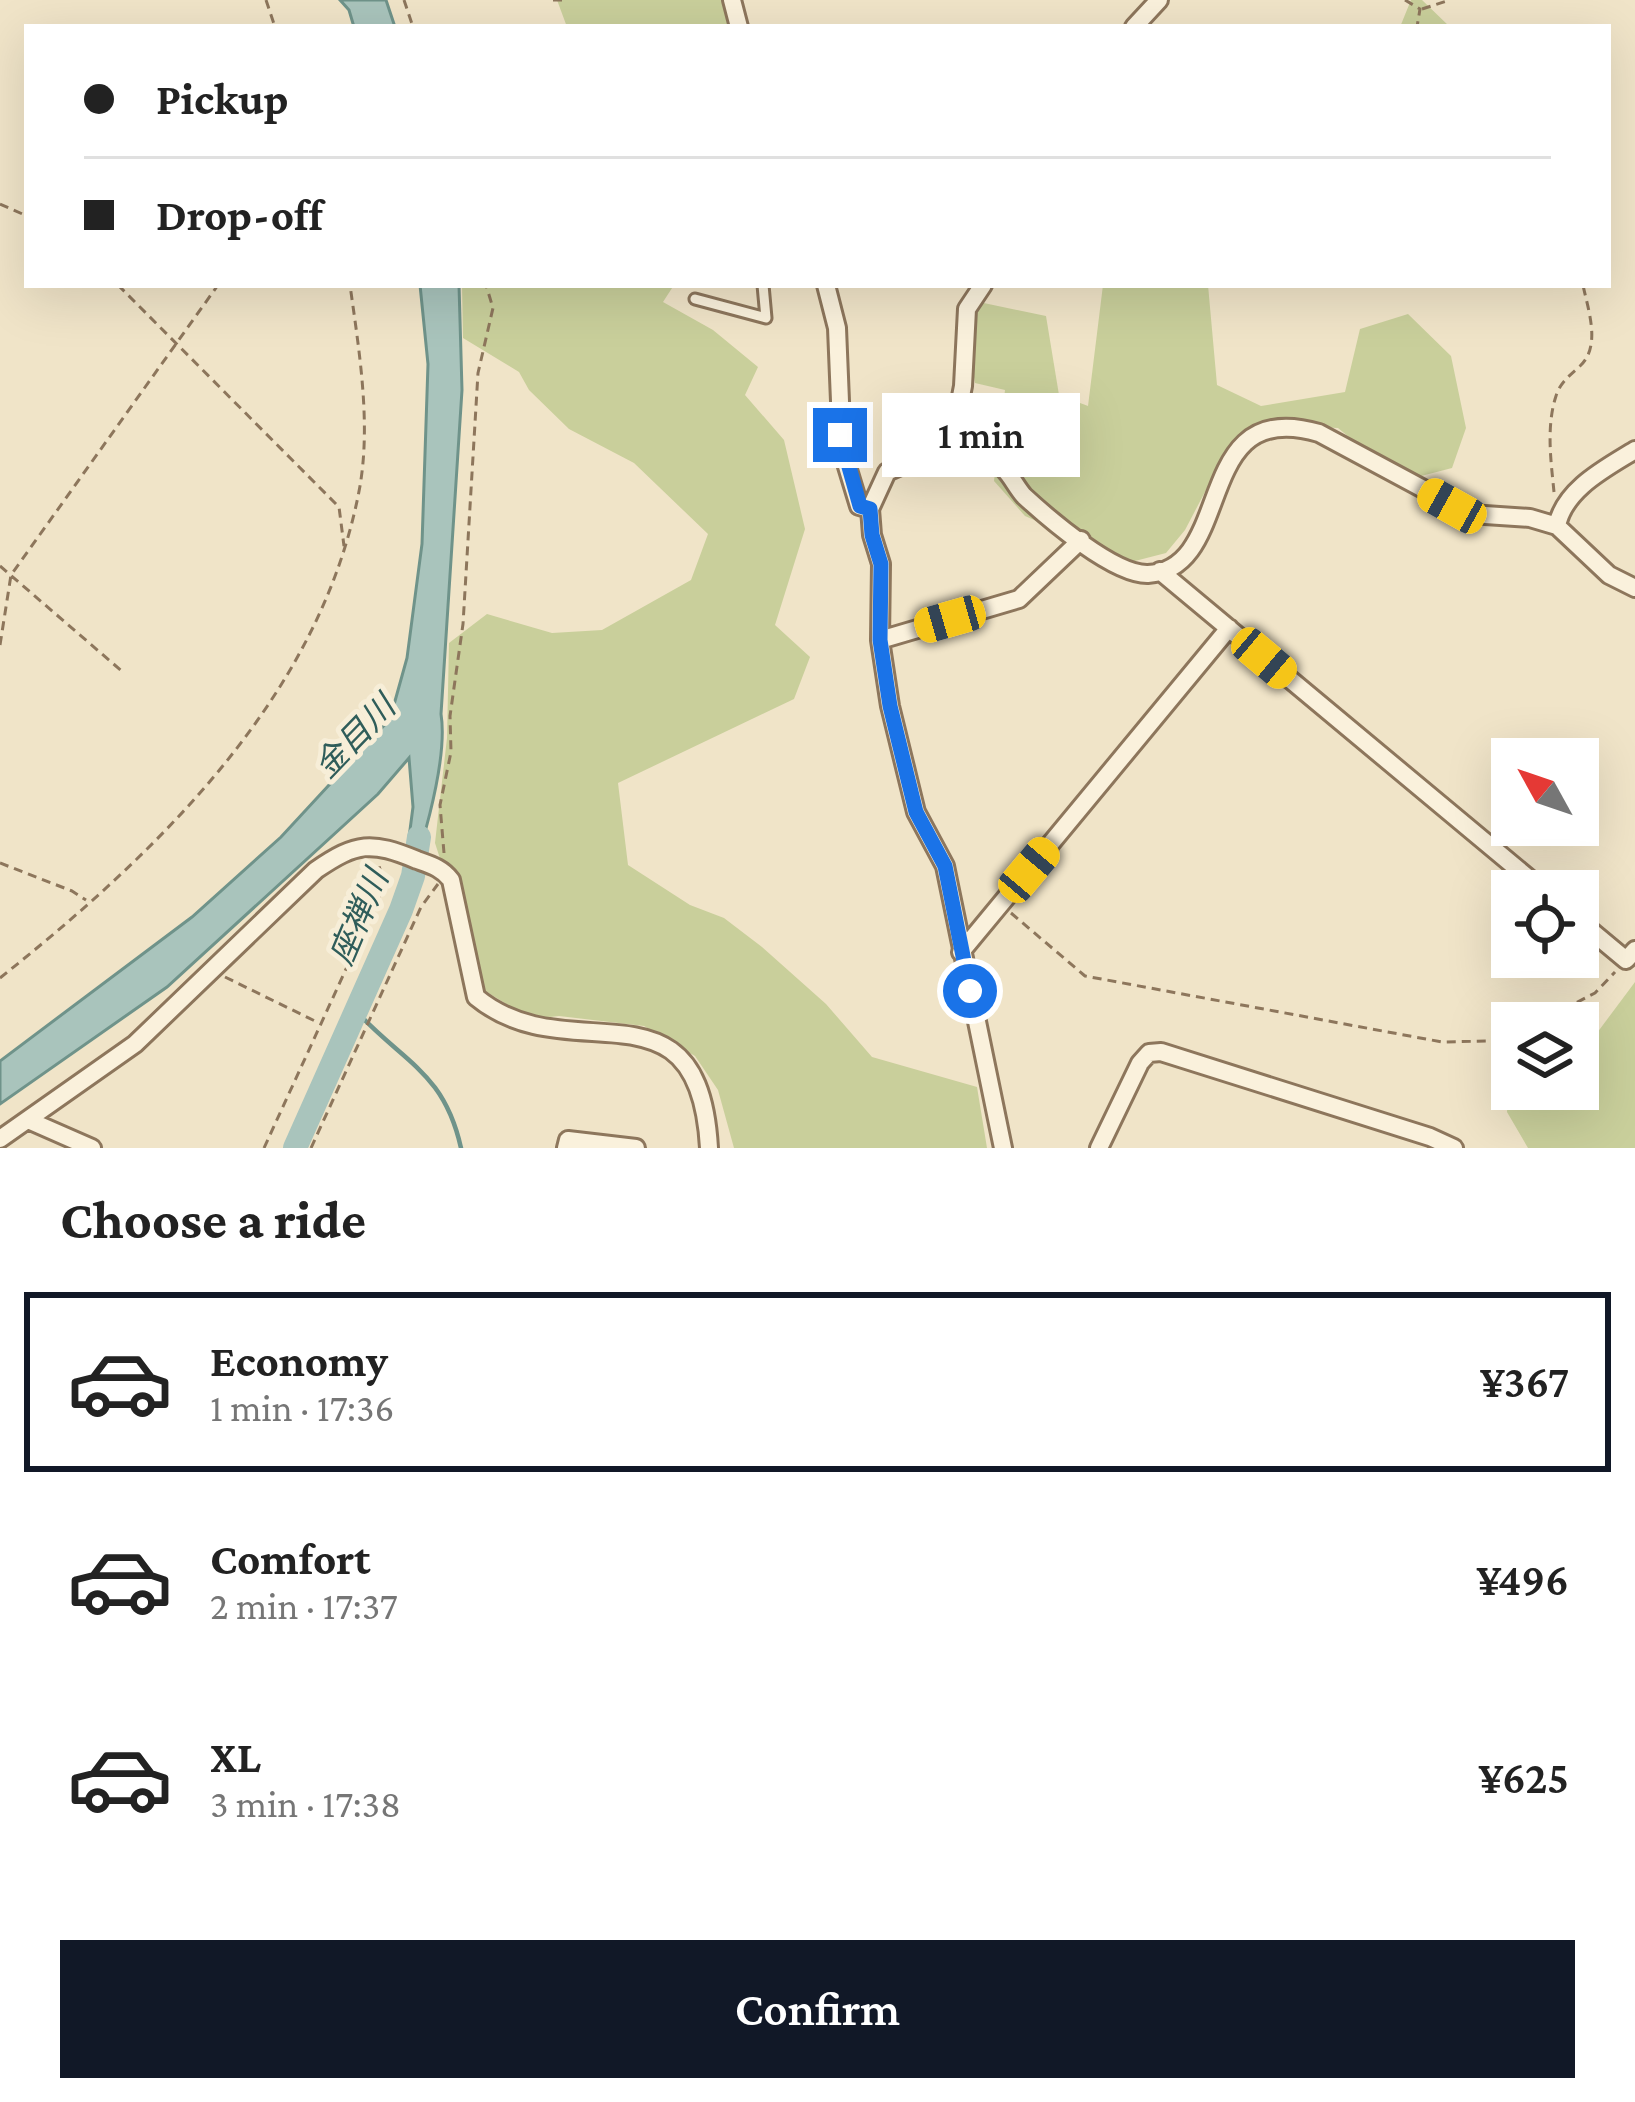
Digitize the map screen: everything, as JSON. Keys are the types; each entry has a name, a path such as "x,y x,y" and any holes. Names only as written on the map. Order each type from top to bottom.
{"street":[{"path":"1138,24 1159,0"},
{"path":"827,288 837,328 842,450 860,506 870,509"},
{"path":"952,443 963,386 967,309 980,288"},
{"path":"852,483 952,443 986,455 1006,470 1022,494 1108,561 1147,574 1183,557 1197,540 1225,468 1243,444 1277,427 1296,426 1319,433 1469,514 1559,518 1609,575 1635,588"},
{"path":"1559,518 1595,475 1635,450"},
{"path":"887,472 870,509 881,564 880,640 890,706 916,812 945,866 1004,1148"},
{"path":"880,640 1019,598 1081,540"},
{"path":"1160,571 1519,870"},
{"path":"962,952 1229,628"},
{"path":"0,1139 135,1044 316,870 341,852 379,847 442,871 451,880 476,998 509,1020 580,1034 631,1033 664,1044 684,1061 698,1081 707,1108 709,1148"},
{"path":"1599,934 1631,955"},
{"path":"1099,1148 1140,1063 1149,1054 1161,1052 1427,1143 1454,1148"},
{"path":"28,1120 92,1148"},
{"path":"566,1148 568,1140 637,1148"}],"lane":[{"path":"694,299 766,319 763,288"}],"path":[{"path":"553,0 562,0"},
{"path":"1405,0 1420,9 1450,0"},
{"path":"1418,24 1420,9"},
{"path":"121,288 339,507 345,548"},
{"path":"0,645 11,574 216,288"},
{"path":"0,978 140,856 242,743 299,656 337,578 360,484 360,355 350,288"},
{"path":"310,1148 442,871 440,805 451,752 450,716 463,624 478,373 493,308 487,288"},
{"path":"1559,518 1552,420 1558,388 1589,355 1592,335 1584,288"},
{"path":"0,566 124,673"},
{"path":"264,1148 385,884 379,847"},
{"path":"0,863 88,902"},
{"path":"1001,904 1085,976 1442,1042 1491,1040"},
{"path":"1578,1002 1595,993 1631,955"},
{"path":"212,971 321,1024"}],"green space":[{"path":"557,0 728,0 734,24 566,24"},
{"path":"1411,0 1422,0 1447,24 1401,24"},
{"path":"462,288 672,288 663,302 713,330 758,367 745,395 784,440 805,529 775,625 810,657 794,699 618,783 628,865 690,905 724,918 762,947 826,1004 872,1057 977,1087 987,1148 734,1148 718,1090 695,1056 644,1026 559,1016 531,1019 482,989 435,843 447,738 449,643 487,614 552,633 602,630 691,580 708,534 634,463 569,429 529,390 519,372 463,338"},
{"path":"1103,288 1208,288 1217,385 1261,406 1345,392 1360,329 1408,314 1451,356 1466,428 1452,468 1402,481 1338,428 1258,424 1227,450 1185,530 1166,553 1131,562 1025,516 994,481 1005,390 975,383 965,323 979,302 1046,316 1059,395 1088,406"},
{"path":"1635,982 1635,1148 1528,1148 1507,1110 1599,1110 1599,1030"}],"water":[{"path":"340,0 386,0 394,24 353,24"},
{"path":"420,288 459,288 462,390 440,759 422,842 399,914 413,807 409,758 378,794 167,987 0,1104 0,1061 192,917 281,837 390,719 407,658 422,544 428,364"}],"waterway":[{"name":"座禅川","path":"295,1148 401,910 419,837"},
{"path":"356,1011 433,1085 454,1122 461,1148"}],"route":[{"path":"840,435 860,506 870,509 881,564 880,640 890,706 916,812 945,866 970,991"}],"water label":[{"name":"金目川","path":"354,736"}]}
